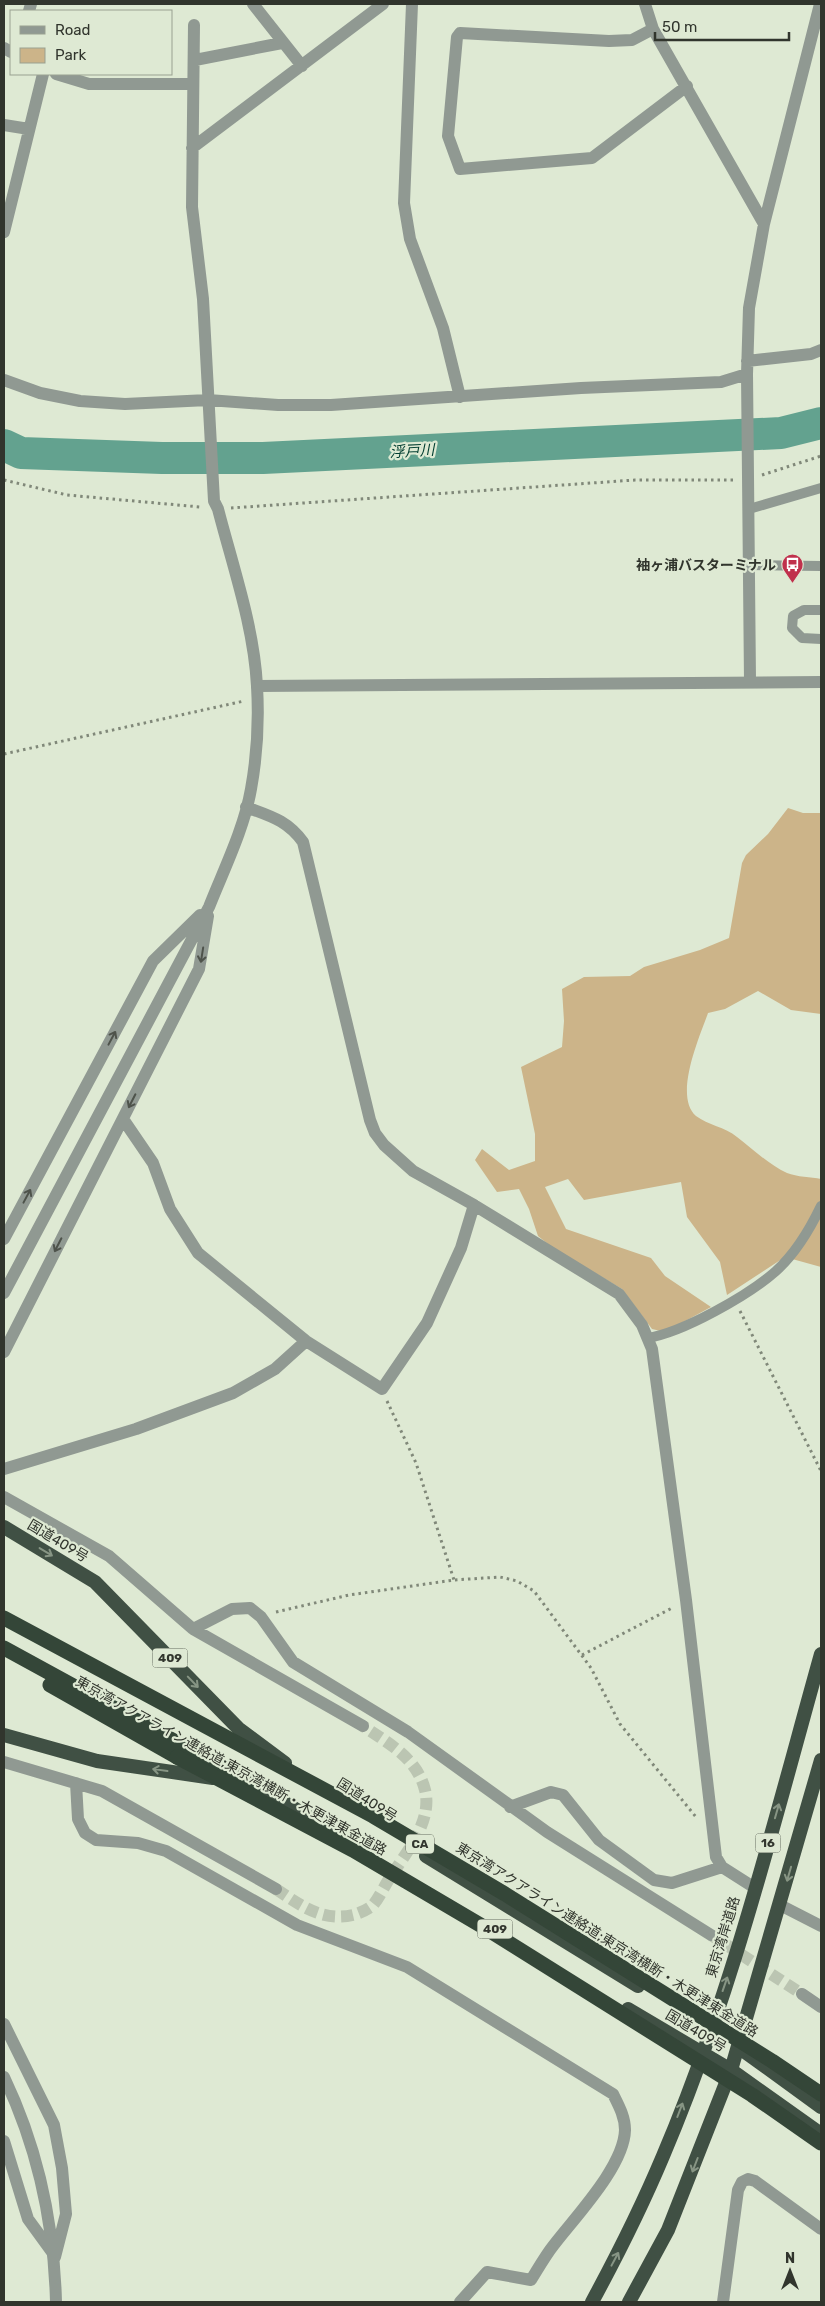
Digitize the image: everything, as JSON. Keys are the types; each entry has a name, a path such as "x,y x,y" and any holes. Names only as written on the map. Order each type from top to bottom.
{"highway":[{"name":"国道409号","path":"4,1527 95,1582 238,1728 331,1797 738,2047 821,2106"},
{"path":"4,1616 206,1732 331,1797"},
{"name":"東京湾アクアライン連絡道;東京湾横断・木更津東金道路","path":"4,1616 373,1816 505,1894 821,2094"},
{"path":"4,1648 260,1788"},
{"name":"東京湾岸道路","path":"592,2302 630,2230 664,2154 702,2053 740,1940 821,1654"},
{"name":"東京湾アクアライン連絡道;東京湾横断・木更津東金道路","path":"4,1659 177,1757 352,1850 474,1921 752,2095 821,2143"},
{"name":"国道409号","path":"4,1735 97,1761 228,1780 260,1788 731,2070 821,2134"},
{"name":"16","path":"629,2302 668,2230 731,2070 821,1760"}],"street":[{"path":"253,4 302,66"},
{"path":"192,148 383,4"},
{"path":"412,4 404,203 410,239 444,328 460,397"},
{"path":"645,4 653,29 764,224"},
{"path":"750,681 749,480 746,374 749,308 764,224 820,4"},
{"path":"4,1293 209,906 235,841 251,790 256,739 257,692 248,627 216,505 203,299 192,208 194,25"},
{"path":"653,29 632,40 609,41 460,33 457,37 448,136 460,169 592,158 686,86"},
{"path":"195,60 282,43"},
{"path":"4,232 42,75"},
{"path":"59,75 89,84 192,84"},
{"path":"4,125 29,129"},
{"path":"747,361 811,354 821,350"},
{"path":"4,380 40,393 80,401 125,404 208,400 278,404 331,404 581,388 721,382 746,374"},
{"path":"257,692 750,681 821,682"},
{"path":"246,807 274,817 292,828 303,842 375,1133 384,1145 413,1171 474,1205 619,1294 642,1325 652,1349 686,1600 716,1857 722,1867 755,1888"},
{"path":"4,1352 199,969 209,906"},
{"path":"4,1239 154,961 209,906"},
{"path":"123,1119 154,1163 170,1209 198,1253 306,1342 382,1389 427,1322 461,1248 474,1205"},
{"path":"4,1469 136,1429 233,1393 275,1369 306,1342"},
{"path":"4,1497 109,1556 193,1629 363,1726"},
{"path":"193,1629 232,1609 250,1608 261,1617 293,1662 408,1732 546,1832 711,1935"},
{"path":"4,1762 76,1783 110,1796 276,1889"},
{"path":"76,1783 78,1819 85,1833 96,1840 138,1843 166,1851 297,1925 407,1967 613,2094 622,2111 625,2131 617,2158 590,2201 550,2250 531,2280 487,2272 460,2302"},
{"path":"510,1806 551,1792 564,1795 598,1840 654,1880 672,1883 722,1867"},
{"path":"780,1905 821,1926"},
{"path":"802,1994 821,2007"},
{"path":"4,2024 54,2125 62,2168 66,2214 55,2256"},
{"path":"4,2077 22,2114 42,2184 55,2256 56,2302"},
{"path":"4,2141 28,2219 55,2256"},
{"path":"723,2302 738,2190 742,2182 748,2179 755,2182 821,2228"}],"lane":[{"path":"749,509 821,488"},
{"path":"749,565 821,566"},
{"path":"821,610 804,610 793,616 792,628 802,638 821,639"},
{"path":"647,1338 661,1336 687,1326 733,1300 776,1271 809,1232 821,1206"}],"path":[{"path":"4,480 67,495 216,505 635,480 749,480 821,456"},
{"path":"4,754 257,692"},
{"path":"733,1300 821,1471"},
{"path":"382,1389 416,1463 454,1580"},
{"path":"261,1617 298,1605 349,1595 454,1580 500,1577 518,1581 534,1590 591,1668 620,1724 713,1838"},
{"path":"582,1655 686,1600"}],"green space":[{"path":"788,808 803,813 821,813 821,1014 791,1010 758,991 725,1009 708,1013 690,1066 687,1095 690,1107 696,1116 732,1134 780,1170 800,1176 821,1179 821,1267 785,1257 727,1295 720,1262 687,1217 681,1182 584,1200 568,1179 545,1187 566,1229 651,1258 665,1276 711,1307 665,1332 652,1329 622,1289 553,1248 538,1236 529,1209 519,1189 497,1192 475,1160 482,1149 509,1170 535,1161 535,1134 521,1067 562,1047 564,1021 562,989 584,977 630,976 644,967 700,950 729,938 742,863 746,855 768,834"}],"waterway":[{"name":"浮戸川","path":"4,445 21,453 162,458 263,458 781,433 821,423"}],"tunnel":[{"path":"276,1889 303,1906 321,1914 342,1917 358,1914 373,1905 416,1837 425,1814 425,1790 421,1779 400,1752 363,1726"},
{"path":"711,1935 802,1994"}],"place":[{"name":"袖ヶ浦バスターミナル","path":"792,584"}]}
